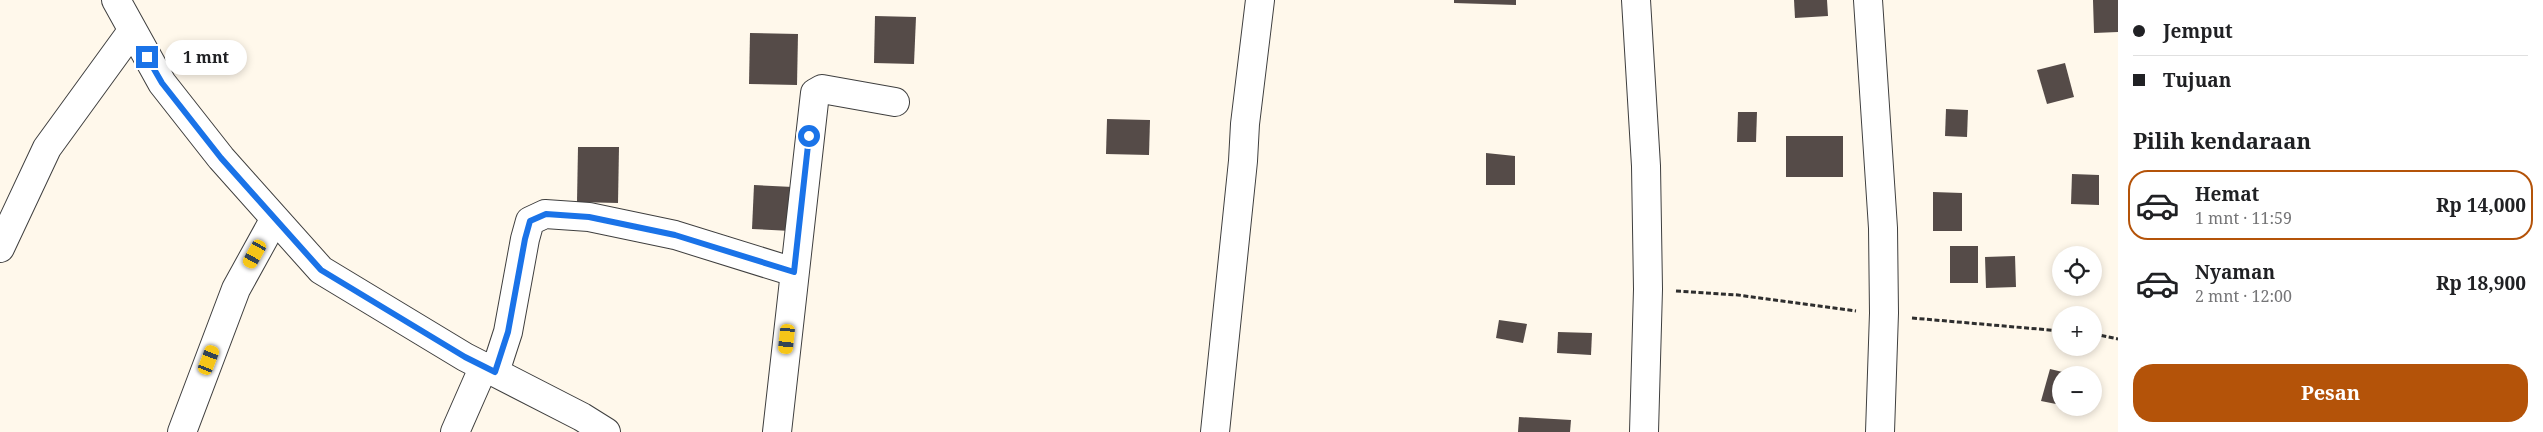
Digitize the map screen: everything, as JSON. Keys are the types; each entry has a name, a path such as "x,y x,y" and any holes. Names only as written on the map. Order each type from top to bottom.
{"street":[{"path":"116,0 162,83 221,158 274,220 321,270 490,369 582,417 606,432"},
{"path":"1215,432 1243,161 1245,124 1260,0"},
{"path":"1636,0 1646,166 1648,289 1644,432"},
{"path":"1868,0 1882,228 1884,313 1880,432"},
{"path":"0,248 47,148 132,31"},
{"path":"777,432 814,93 822,89 895,102"},
{"path":"455,432 508,332 530,221 546,214 589,217 675,235 794,272"},
{"path":"182,432 236,289 274,220"}],"path":[{"path":"1648,289 1738,295 1884,313 1928,321 2052,330"},
{"path":"2102,335 2118,338"}],"building":[{"path":"1454,0 1516,0 1516,5 1454,3"},
{"path":"1794,0 1827,0 1828,16 1795,18"},
{"path":"2093,0 2118,0 2118,32 2094,33"},
{"path":"875,16 916,17 914,64 874,63"},
{"path":"750,33 798,34 797,85 749,84"},
{"path":"2065,63 2074,97 2047,104 2037,70"},
{"path":"1946,109 1968,110 1967,137 1945,136"},
{"path":"1738,112 1757,112 1756,142 1737,142"},
{"path":"1107,119 1150,120 1149,155 1106,154"},
{"path":"1786,136 1843,136 1843,177 1786,177"},
{"path":"578,147 619,147 618,203 577,202"},
{"path":"1486,153 1515,156 1515,185 1486,185"},
{"path":"2072,174 2099,175 2099,205 2071,204"},
{"path":"754,185 793,187 791,231 752,229"},
{"path":"1933,192 1962,193 1962,231 1933,231"},
{"path":"1950,246 1978,246 1978,283 1950,283"},
{"path":"2015,256 2016,287 1986,288 1985,257"},
{"path":"1499,320 1527,324 1523,343 1496,338"},
{"path":"1558,332 1592,333 1591,355 1557,353"},
{"path":"2050,369 2052,369 2052,403 2041,401"},
{"path":"1519,417 1571,420 1570,432 1518,432"}],"route":[{"path":"147,57 162,83 221,158 274,220 321,270 465,357 495,372 508,332 530,221 546,214 589,217 675,235 794,272 809,136"}]}
